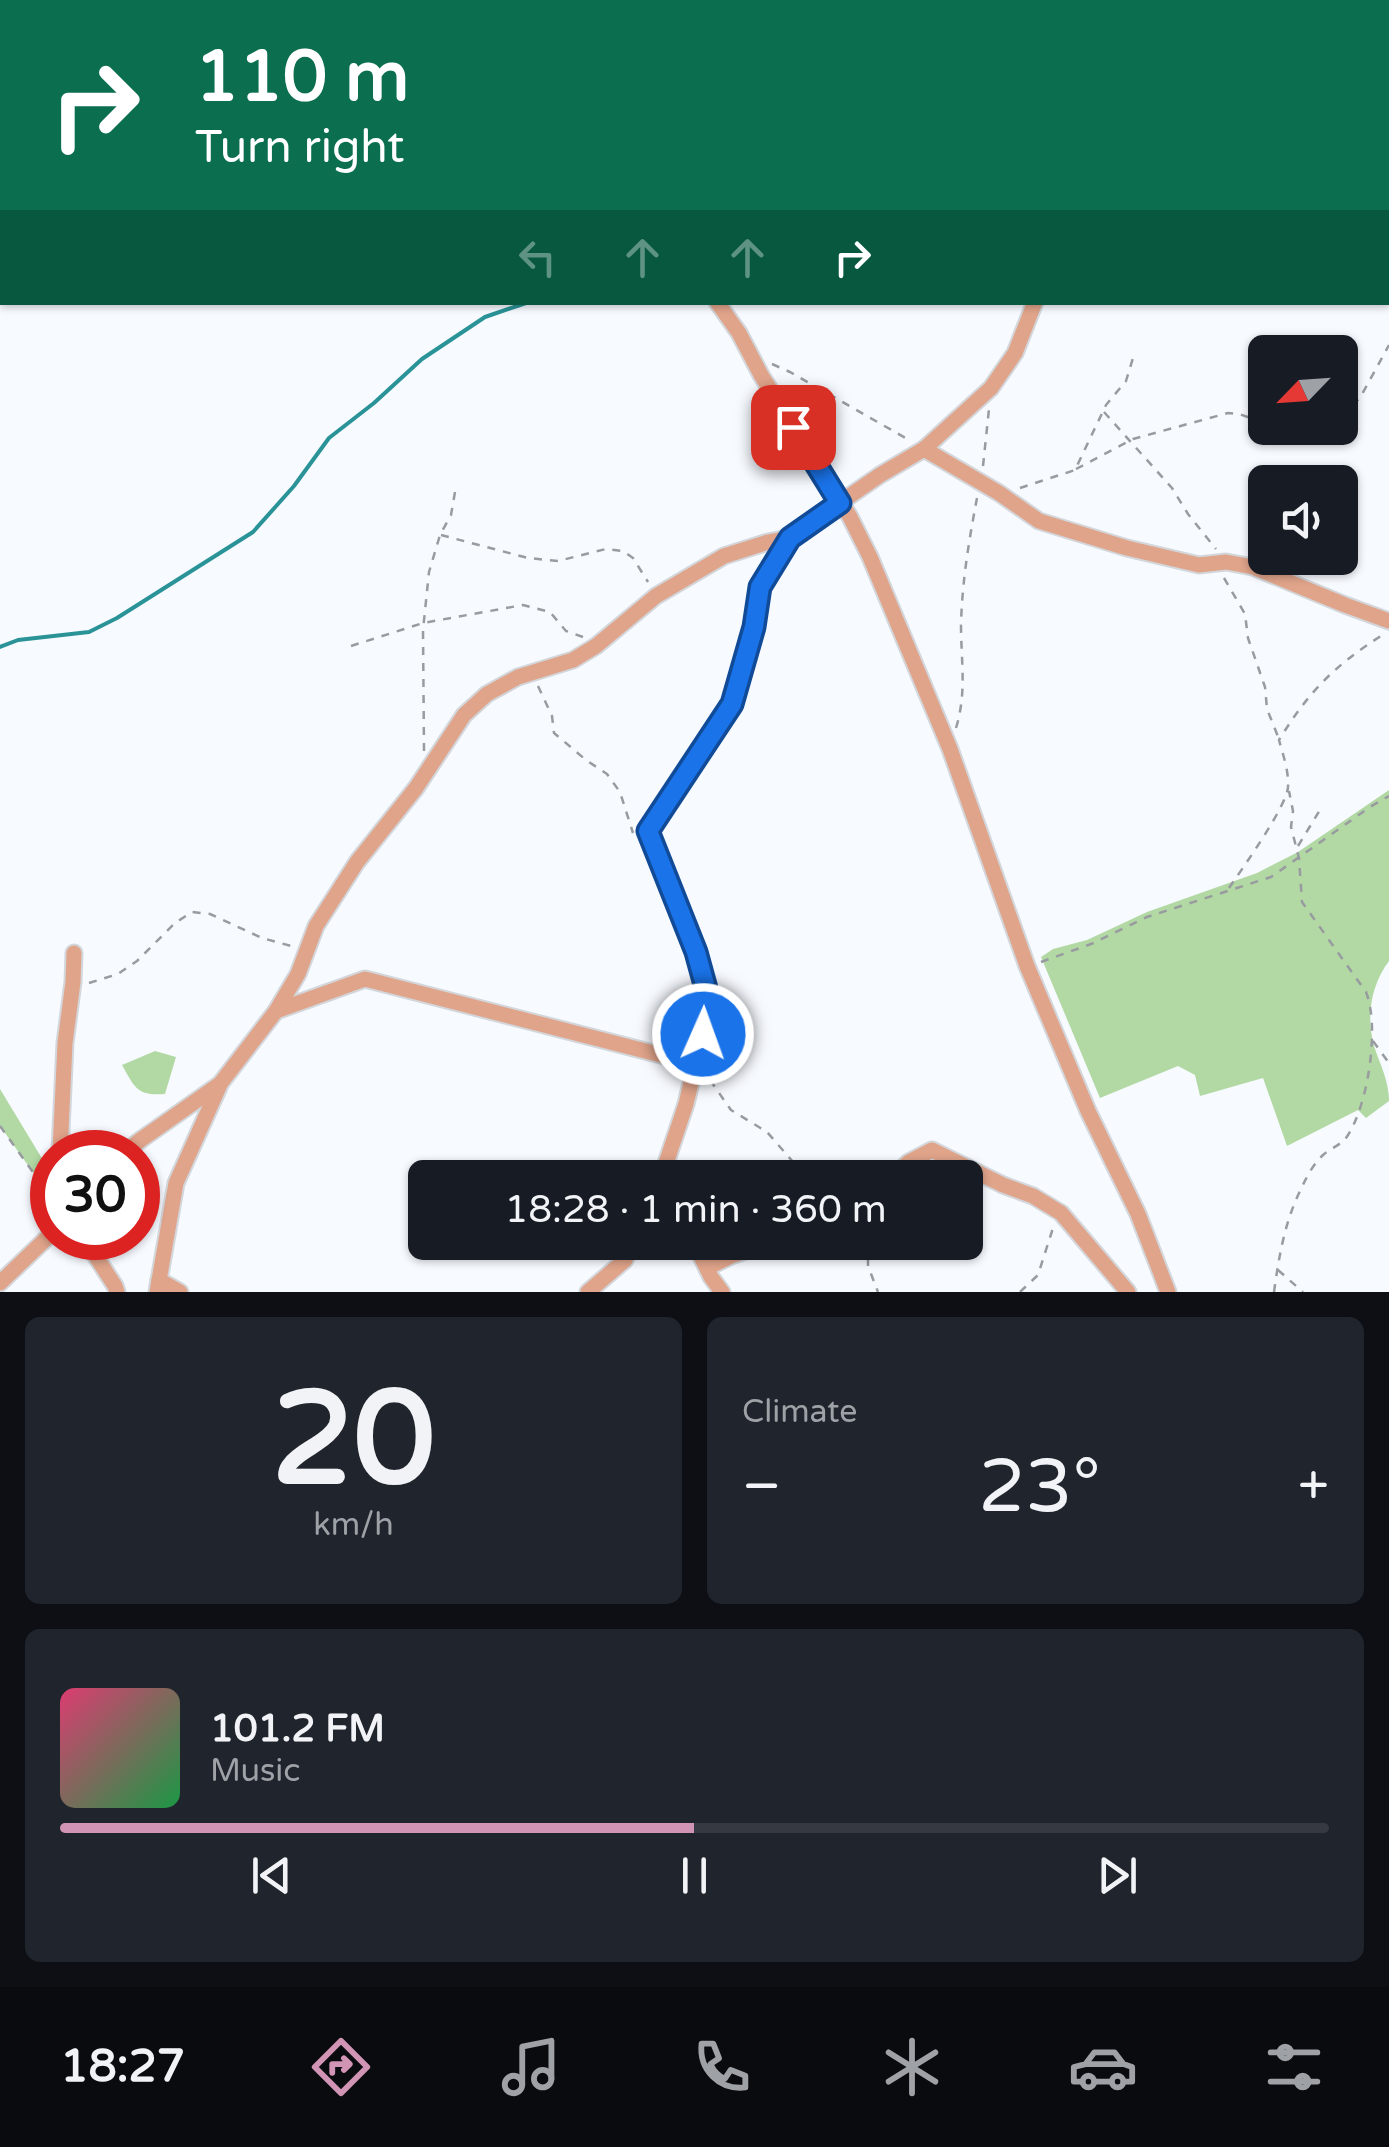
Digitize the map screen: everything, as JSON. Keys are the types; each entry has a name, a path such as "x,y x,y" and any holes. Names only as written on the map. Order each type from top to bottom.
{"street":[{"path":"719,305 850,516 870,557 950,748 1027,966 1088,1111 1138,1214 1168,1292"},
{"path":"667,1160 710,1003 696,952 648,831 732,704 754,627 760,587 790,538 880,475 924,450 992,388 1015,354 1035,305"},
{"path":"924,450 1039,521 1198,565 1226,562 1253,567 1389,621"},
{"path":"180,1292 158,1286 176,1183 220,1084 276,1011 298,974 316,926 356,862 416,788 464,714 487,694 518,676 573,660 604,640 656,596 724,556 790,538"},
{"path":"61,1130 74,953"},
{"path":"276,1011 364,979 696,1064"},
{"path":"153,1130 220,1084"},
{"path":"913,1160 932,1150 952,1160"},
{"path":"983,1175 1033,1196 1061,1213 1128,1292"},
{"path":"0,1283 30,1254"},
{"path":"98,1260 117,1292"},
{"path":"588,1292 625,1260"},
{"path":"702,1260 722,1292"},
{"path":"706,1268 722,1260"}],"path":[{"path":"1358,400 1389,345"},
{"path":"1074,470 1103,411 1126,381 1133,358"},
{"path":"756,364 771,363 790,372 924,450"},
{"path":"950,748 963,707 961,621 966,554 992,388"},
{"path":"1103,411 1172,488 1226,562"},
{"path":"999,493 1074,470 1130,441 1228,413 1248,418"},
{"path":"424,752 424,623 429,572 451,514 454,492"},
{"path":"440,535 528,558 558,561 606,550 623,551 632,558 656,596"},
{"path":"1198,565 1217,572 1225,580 1246,614 1248,638 1287,770 1302,902 1370,1003 1372,1040 1368,1072 1354,1123 1345,1140 1322,1156 1300,1191 1281,1242 1274,1292"},
{"path":"351,646 424,623 523,605 550,612 566,630 579,636 604,640"},
{"path":"1279,740 1298,708 1325,678 1389,630"},
{"path":"531,672 552,716 554,733 607,774 620,792 634,834"},
{"path":"1226,891 1248,862 1288,791"},
{"path":"1027,966 1091,944 1147,916 1271,876 1389,796"},
{"path":"1297,847 1323,805"},
{"path":"73,982 101,981 118,974 138,962 175,923 192,912 210,914 262,938 306,952"},
{"path":"1372,1040 1389,1062"},
{"path":"710,1080 731,1110 767,1132 792,1160"},
{"path":"0,1126 30,1168"},
{"path":"1020,1292 1038,1275 1061,1213"},
{"path":"868,1260 878,1292"},
{"path":"1277,1269 1304,1292"}],"green space":[{"path":"1389,790 1389,961 1374,991 1370,1023 1389,1101 1366,1118 1358,1110 1287,1146 1263,1078 1200,1096 1195,1075 1178,1066 1100,1098 1041,957 1147,912 1257,873 1298,852"},
{"path":"155,1051 176,1057 165,1094 148,1094 138,1089 122,1065"},
{"path":"0,1089 30,1139 30,1168 0,1126"}],"waterway":[{"path":"0,647 18,640 89,632 253,532 329,438 422,359 485,317 520,305"}],"route":[{"path":"703,1034 710,1003 696,952 648,831 732,704 754,627 760,587 790,538 840,503 793,427"}]}
